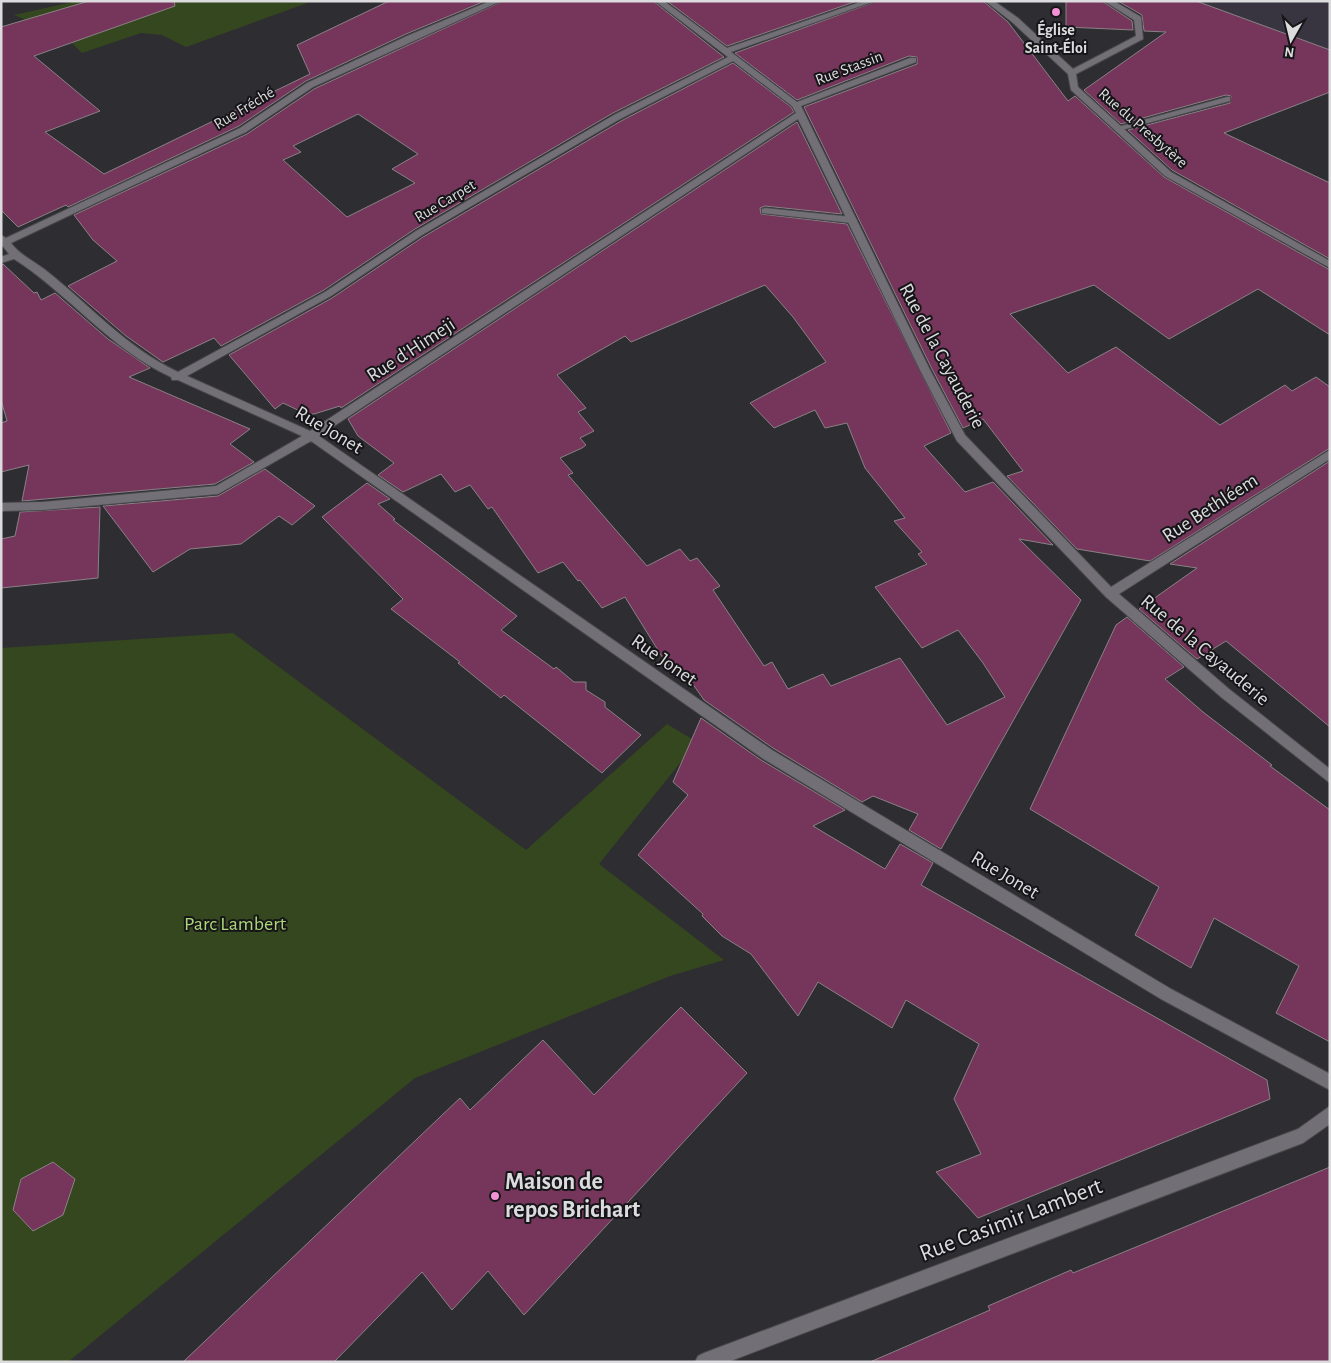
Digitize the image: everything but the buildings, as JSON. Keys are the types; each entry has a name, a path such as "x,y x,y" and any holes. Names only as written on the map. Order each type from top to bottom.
{"street":[{"name":"Rue Fréché","path":"4,240 243,130 310,85 410,38 497,1"},
{"name":"Rue de la Cayauderie","path":"659,1 798,109 960,438 1110,594 1225,693 1330,777"},
{"name":"Rue Carpet","path":"176,377 328,294 419,233 616,117 728,55 871,1"},
{"name":"Rue du Presbytère","path":"988,1 1015,20 1072,73 1074,88 1168,174 1330,265"},
{"path":"1072,73 1140,37 1138,19 1108,1"},
{"name":"Rue Stassin","path":"798,109 914,60"},
{"path":"1118,128 1227,99"},
{"name":"Rue d'Himeji","path":"1,507 42,506 218,490 311,436 798,109"},
{"path":"765,211 852,220"},
{"name":"Rue Jonet","path":"4,240 15,256 40,271 107,329 149,361 176,377 311,436 767,754 1166,994 1330,1082"},
{"path":"1,260 15,256"},
{"name":"Rue Bethléem","path":"1110,594 1330,454"},
{"name":"Rue Casimir Lambert","path":"704,1362 1303,1134 1330,1114"}],"shaded area":[{"path":"1132,1 1330,1 1330,91"}],"green space":[{"path":"77,1 313,1 186,47 162,35 141,33 82,53 66,37 14,15"},
{"name":"Parc Lambert","path":"233,633 526,850 667,724 697,742 599,864 724,960 670,976 415,1078 68,1362 1,1362 1,648"}],"place":[{"name":"Église Saint-Éloi","path":"1056,12"},
{"name":"Maison de repos Brichart","path":"495,1196"}]}
